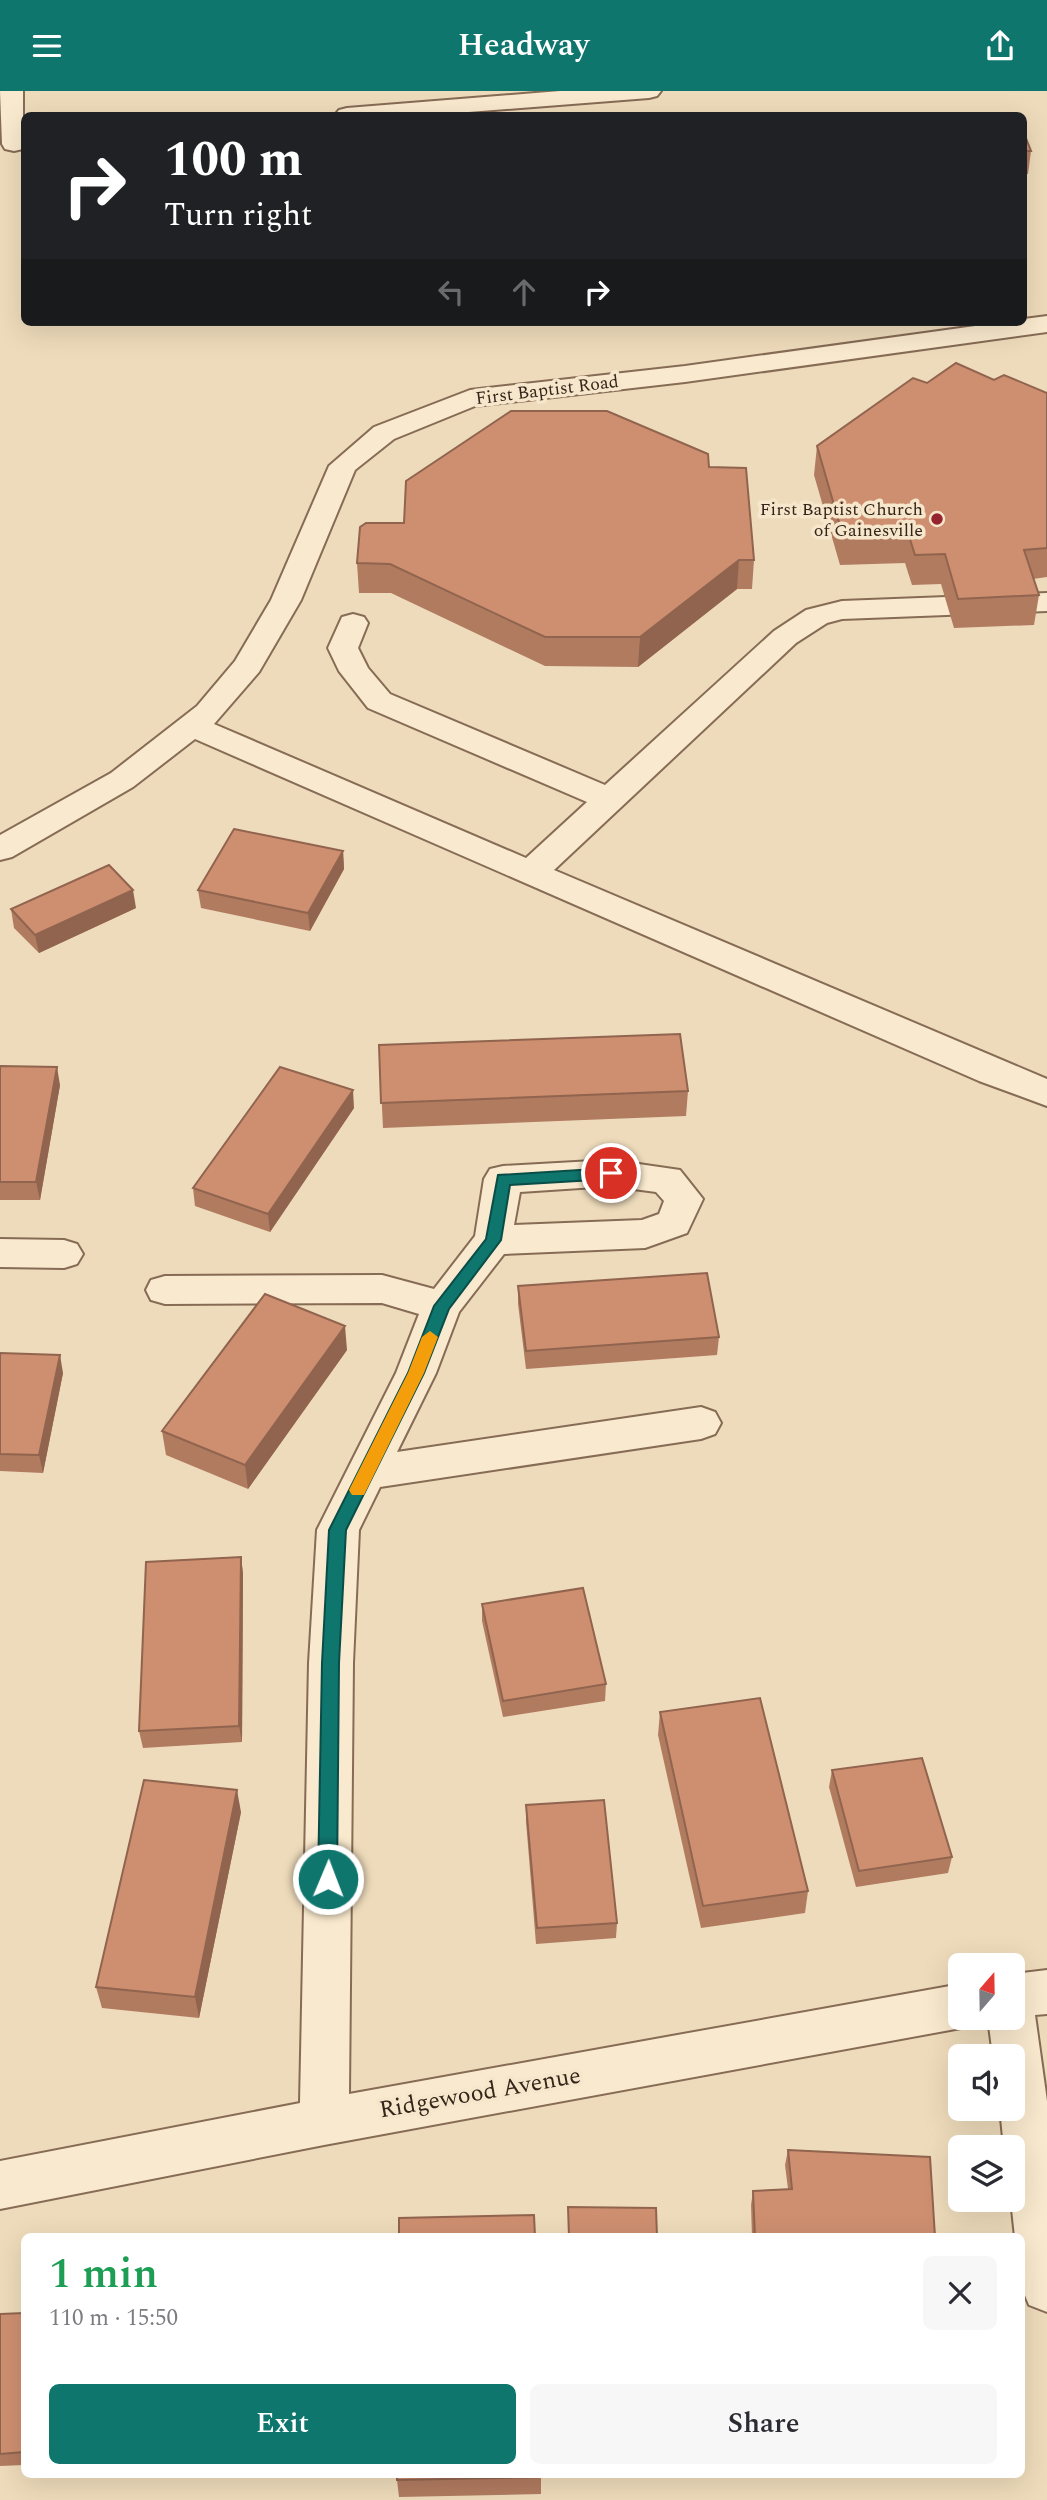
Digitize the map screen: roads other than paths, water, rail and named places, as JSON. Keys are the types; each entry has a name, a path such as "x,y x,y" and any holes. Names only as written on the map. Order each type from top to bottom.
{"street":[{"path":"11,91 13,144"},
{"path":"381,112 649,91"},
{"name":"First Baptist Road","path":"0,849 122,780 208,713 248,665 286,600 343,466 384,433 470,398 685,374 1047,324"},
{"path":"531,872 786,637 817,616 842,610 1047,602"},
{"path":"353,623 343,648 354,671 379,701 609,799"},
{"path":"192,726 992,1072 1047,1093"},
{"path":"324,2122 331,1663 338,1530 416,1373 442,1306 493,1240"},
{"path":"0,1253 64,1254"},
{"path":"165,1290 382,1289 442,1306"},
{"path":"366,1473 701,1423"},
{"path":"1026,1995 1047,1992"},
{"name":"Ridgewood Avenue","path":"0,2185 324,2122 948,2008"},
{"path":"1014,2030 1047,2287"}],"place":[{"name":"First Baptist Church of Gainesville","path":"937,519"}]}
